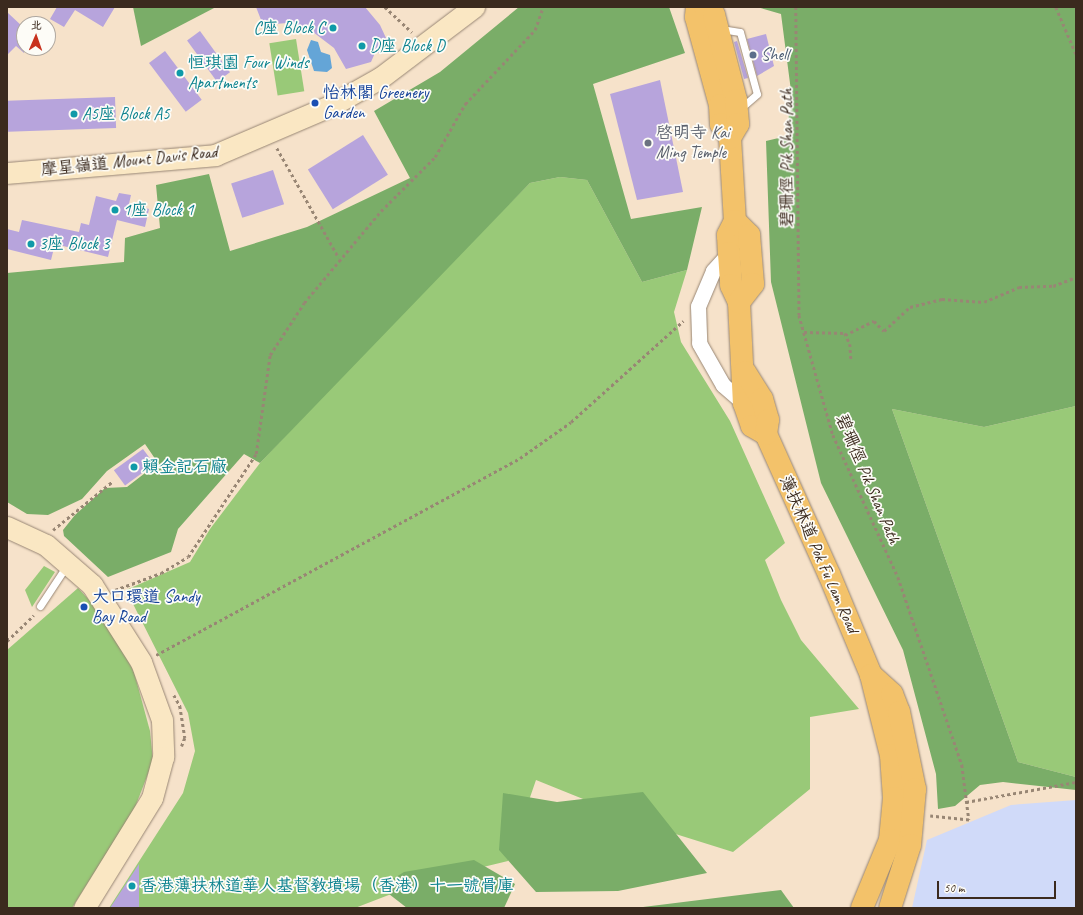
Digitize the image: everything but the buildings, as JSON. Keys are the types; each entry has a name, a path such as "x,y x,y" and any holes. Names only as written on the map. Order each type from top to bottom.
{"main road":[{"name":"薄扶林道 Pok Fu Lam Road","path":"697,7 696,18 720,104 721,124 730,138 735,221 728,235 731,285 739,302 745,372 744,402 752,426 766,434"},
{"name":"薄扶林道 Pok Fu Lam Road","path":"705,7 714,15 716,29 737,111 738,124 730,138"},
{"path":"735,221 749,235 752,284 739,302"},
{"name":"薄扶林道 Pok Fu Lam Road","path":"745,372 762,399 768,420 766,434 870,675 892,694 907,737 915,789 900,843 890,908"},
{"name":"薄扶林道 Pok Fu Lam Road","path":"862,908 900,843"}],"street":[{"name":"摩星嶺道 Mount Davis Road","path":"7,173 215,155 269,134 380,78 474,7"},
{"path":"729,253 713,271 698,306 699,343 723,385 744,402"},
{"path":"7,527 42,542 70,562 105,601 141,662 157,702 163,738 161,772 152,798 84,908"}],"lane":[{"path":"40,606 70,562"}],"path":[{"path":"385,7 412,33"},
{"path":"115,597 111,592 161,573 188,556 205,526 220,512 256,454 270,355 304,303 339,258 435,157 465,104 535,30 543,7"},
{"name":"碧珊徑 Pik Shan Path","path":"796,7 799,314 833,436 903,592 962,765 968,820 929,816 928,824"},
{"path":"1056,7 1076,54"},
{"path":"269,134 339,258"},
{"path":"804,332 845,335 874,321 884,331 910,307 942,299 984,302 1019,287 1053,286 1076,277"},
{"path":"151,658 520,458 571,422 660,344 698,306"},
{"path":"845,335 850,344 851,359"},
{"path":"42,542 71,512 113,481"},
{"path":"7,641 35,614"},
{"path":"172,692 180,706 185,738 180,751"},
{"path":"966,802 1076,782"}],"shaded area":[{"path":"1076,800 1076,908 912,908 927,840 1011,805"}],"green space":[{"path":"133,7 216,7 141,46"},
{"path":"519,7 669,7 685,53 593,84 631,219 702,207 687,270 642,282 587,180 560,177 530,183 260,463 244,454 178,529 171,552 108,577 64,536 63,530 75,515 105,488 127,487 158,463 145,444 107,471 82,499 48,515 27,514 7,502 7,273 124,262 125,238 160,228 156,185 209,174 230,251 307,227 410,178 374,111 440,72"},
{"path":"757,7 1076,7 1076,406 984,427 892,409 1018,762 1076,777 1076,790 1003,782 980,785 955,806 938,809 936,774 903,650 821,483 771,282 766,141 787,136 791,91 781,14"},
{"path":"296,39 304,91 278,96 269,43"},
{"path":"560,177 587,180 642,282 687,270 674,312 681,342 730,421 785,543 765,560 781,600 801,640 859,709 810,717 810,789 733,852 650,826 536,780 508,861 425,881 355,908 109,908 183,793 195,751 188,713 126,590 190,562 210,529 260,463 386,329 530,183"},
{"path":"1076,406 1076,777 1018,762 892,409 984,427"},
{"path":"44,566 55,572 32,607 25,590"},
{"path":"78,588 104,616 134,672 150,731 153,761 134,810 72,908 7,908 7,650"},
{"path":"643,792 707,873 618,891 536,892 499,850 503,793 557,802"},
{"path":"474,860 515,884 504,908 407,908 380,887 404,872"},
{"path":"781,890 794,908 635,908"}],"water":[{"path":"311,40 318,42 321,52 330,55 332,68 327,72 314,71 307,50"}],"place":[{"name":"C座 Block C","path":"333,28"},
{"name":"D座 Block D","path":"362,46"},
{"name":"Shell","path":"753,55"},
{"name":"恒琪園 Four Winds Apartments","path":"180,73"},
{"name":"怡林閣 Greenery Garden","path":"315,103"},
{"name":"A5座 Block A5","path":"74,114"},
{"name":"啓明寺 Kai Ming Temple","path":"648,143"},
{"name":"1座 Block 1","path":"115,210"},
{"name":"3座 Block 3","path":"31,244"},
{"name":"賴金記石廠","path":"134,467"},
{"name":"大口環道 Sandy Bay Road","path":"84,607"},
{"name":"香港薄扶林道華人基督教墳場（香港）十一號骨庫","path":"132,886"}]}
